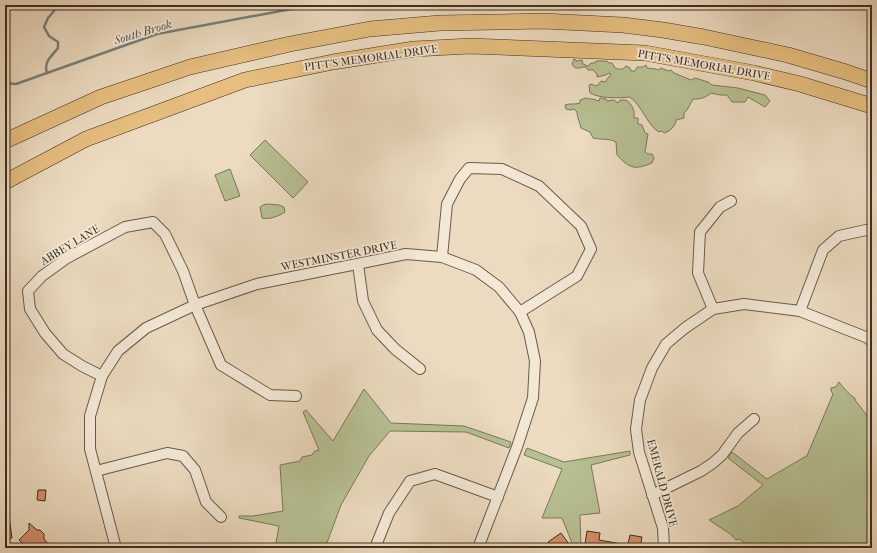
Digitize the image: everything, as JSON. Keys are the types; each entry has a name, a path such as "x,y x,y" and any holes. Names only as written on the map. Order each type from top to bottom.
{"highway":[{"path":"5,141 101,97 190,67 290,44 370,29 432,24 544,21 623,25 704,37 788,55 872,81"},
{"name":"PITT'S MEMORIAL DRIVE","path":"5,182 86,139 245,80 333,62 414,49 470,46 645,53 754,73 800,84 872,106"},
{"path":"708,64 786,86 872,116"},
{"path":"846,72 872,78"}],"street":[{"path":"442,257 447,204 460,179 469,168 502,169 540,186 581,226 591,249 577,276 520,312"},
{"path":"713,309 698,273 700,232 720,206 731,201"},
{"name":"ABBEY LANE","path":"102,376 63,354 45,333 30,309 28,291 42,276 67,258 125,227 153,222 165,234 183,271 195,305"},
{"path":"800,311 823,250 839,236 866,230 872,233"},
{"name":"WESTMINSTER DRIVE","path":"116,548 90,449 90,416 102,376 118,351 146,328 195,305 257,284 406,254 442,257 476,270 499,287 520,312 529,332 535,361 533,398 517,447 478,548"},
{"path":"358,264 363,301 377,330 395,349 420,368"},
{"name":"EMERALD DRIVE","path":"664,548 663,528 639,452 636,429 640,400 652,368 666,344 685,328 713,309 744,304 800,311 868,338 872,342"},
{"path":"195,305 221,365 270,395 296,396"},
{"path":"652,495 701,471 713,463 722,455 738,433 754,419"},
{"path":"96,471 167,453 183,456 195,470 206,502 221,517"},
{"path":"375,548 389,513 410,481 435,474 498,497"}],"green space":[{"path":"574,59 576,61 582,60 583,64 588,66 596,61 607,61 612,63 615,68 621,69 626,66 630,68 631,71 635,71 637,67 643,67 646,65 647,68 658,70 661,68 668,71 671,70 674,73 691,80 695,78 708,82 712,85 738,88 765,95 770,101 765,107 748,97 745,102 732,102 727,95 711,93 703,98 693,99 684,113 684,118 676,120 674,126 668,131 664,133 662,131 659,132 630,97 604,97 590,93 589,85 592,84 595,86 601,81 605,82 611,74 609,73 597,77 597,74 593,70 588,70 586,67 578,68 573,66 572,64"},
{"path":"586,98 599,101 600,98 606,99 607,101 614,100 618,103 620,100 626,100 630,103 633,108 634,118 638,118 638,124 642,125 645,133 648,134 645,152 652,154 654,158 652,163 641,167 629,166 617,155 616,142 593,138 590,132 581,128 577,112 574,109 566,109 565,105 580,103 580,100"},
{"path":"265,140 308,182 293,198 250,155"},
{"path":"230,169 240,196 225,201 215,175"},
{"path":"268,204 284,207 285,212 274,217 262,218 260,207"},
{"path":"839,382 848,393 855,398 872,422 872,548 753,548 739,539 736,540 732,535 709,520 738,506 763,485 728,458 732,452 767,479 807,456 833,394 831,388 836,387"},
{"path":"364,389 391,423 464,426 511,442 509,448 466,432 390,431 369,456 341,505 325,548 275,548 279,526 239,518 239,516 253,516 283,511 280,465 300,461 302,457 312,455 315,451 319,450 303,412 306,410 333,441"},
{"path":"527,448 564,462 630,451 630,455 591,465 600,513 580,515 581,548 574,548 562,518 542,518 562,469 524,455"}],"building":[{"path":"38,490 46,490 45,501 37,500"},
{"path":"9,517 12,538 5,539 5,518"},
{"path":"29,523 44,534 44,539 52,548 29,548 19,540 29,530"},
{"path":"587,531 600,533 599,540 622,544 622,548 589,547 590,545 585,544"},
{"path":"561,533 569,544 564,548 553,548 548,542"},
{"path":"630,535 642,537 640,548 627,548"}],"waterway":[{"path":"47,73 47,62 58,48 58,42 49,36 44,27 48,18 54,11 54,5"},
{"name":"South Brook","path":"5,83 16,84 157,34 313,5"}]}
